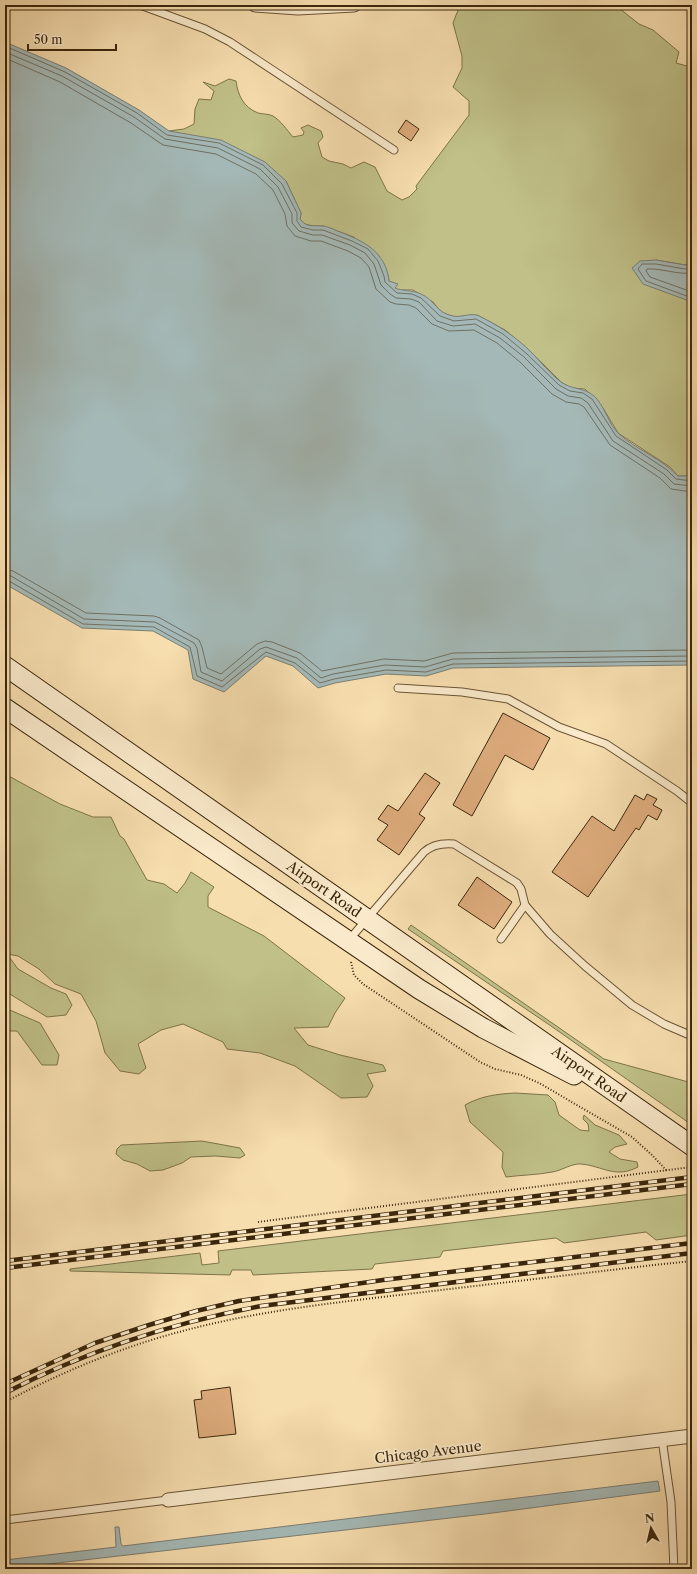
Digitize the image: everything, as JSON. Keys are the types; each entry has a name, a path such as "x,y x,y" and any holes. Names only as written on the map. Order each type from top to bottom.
{"main road":[{"name":"Airport Road","path":"5,666 692,1146"},
{"name":"Airport Road","path":"5,708 419,989 482,1028 642,1111"},
{"path":"182,827 201,802"}],"street":[{"path":"255,5 298,8 354,5"},
{"name":"Chicago Avenue","path":"168,1500 692,1436"}],"lane":[{"path":"140,5 205,29 230,42 394,150"},
{"path":"398,688 462,692 508,700 559,727 606,744 677,791 692,803"},
{"path":"348,941 366,918 429,847 444,843 454,844 517,883 521,889 524,905 550,934 585,966 632,1005 664,1024 692,1036"},
{"path":"501,939 524,905"},
{"path":"662,1439 671,1502 674,1569"},
{"path":"5,1520 168,1500"}],"path":[{"path":"348,941 354,975 363,984 480,1062 495,1069 530,1078 625,1133 652,1155 667,1171"},
{"path":"258,1222 692,1167"},
{"path":"5,1402 46,1381 120,1351 179,1332 233,1320 332,1303 692,1261"}],"green space":[{"path":"460,5 615,5 639,24 653,30 679,52 676,63 692,69 692,264 685,265 656,260 682,297 692,302 692,478 689,476 678,476 670,467 618,433 603,408 585,389 571,388 561,382 530,351 505,330 477,315 454,317 441,312 433,302 413,290 398,290 389,281 388,275 354,237 323,226 304,224 300,219 301,213 286,181 169,131 184,129 194,124 195,109 199,99 211,100 214,91 203,82 215,86 229,79 236,81 238,91 245,104 258,113 268,114 276,118 293,137 303,135 304,132 301,128 308,125 321,131 323,137 318,143 322,157 329,161 343,164 351,168 364,162 375,167 387,191 402,200 409,197 417,189 416,186 469,115 469,101 453,87 462,68 462,56 453,23"},
{"path":"5,774 60,804 93,817 111,817 120,836 124,839 147,880 164,884 177,893 191,872 214,887 208,896 208,907 264,936 345,998 328,1027 294,1028 308,1045 340,1055 383,1065 386,1071 367,1074 373,1086 367,1097 341,1098 295,1066 260,1053 227,1049 223,1042 183,1024 161,1030 138,1044 146,1068 139,1074 120,1071 105,1053 96,1021 81,994 55,984 39,969 18,956 7,954 18,969 51,988 66,994 72,1005 66,1015 47,1017 5,991"},
{"path":"411,925 604,1059 692,1083 692,1125 551,1026 408,929"},
{"path":"5,1008 40,1023 59,1055 57,1065 42,1065 17,1031 5,1031"},
{"path":"515,1093 548,1095 555,1102 559,1115 580,1130 589,1131 588,1124 583,1119 584,1115 595,1125 619,1135 627,1144 615,1147 609,1152 620,1159 637,1162 638,1167 622,1172 616,1172 589,1165 578,1164 541,1174 506,1177 502,1167 503,1152 470,1122 465,1105 477,1099 489,1096"},
{"path":"202,1141 240,1148 245,1155 240,1158 216,1156 191,1157 182,1163 163,1170 150,1171 137,1164 123,1160 116,1154 117,1149 121,1145"},
{"path":"692,1194 692,1235 656,1240 646,1232 564,1243 556,1238 443,1251 440,1257 375,1264 372,1269 253,1275 251,1270 232,1270 230,1275 70,1271 70,1269 200,1253 202,1265 219,1263 218,1251"}],"water":[{"path":"5,42 66,68 139,110 169,131 221,140 265,162 286,181 301,213 300,219 305,224 310,226 329,227 365,244 379,255 387,271 389,281 398,284 395,288 421,294 447,314 456,316 476,315 493,323 519,341 549,372 565,385 586,391 594,396 598,400 615,430 626,440 664,464 678,476 689,476 692,478 692,665 453,668 426,676 386,674 335,683 318,688 293,666 266,656 224,692 193,679 188,650 153,631 82,628 5,584"},
{"path":"656,260 685,265 692,264 692,302 643,284 632,268 640,261"},
{"path":"658,1481 660,1491 485,1514 5,1569 5,1560 116,1547 115,1527 119,1527 121,1544 123,1546"}],"building":[{"path":"406,120 419,129 411,141 398,132"},
{"path":"503,713 550,738 533,770 505,755 472,816 453,805"},
{"path":"425,773 440,783 419,814 425,818 399,855 377,840 388,825 378,819 388,805 398,811"},
{"path":"647,794 657,799 653,805 662,810 657,820 648,815 639,830 636,828 588,897 552,872 592,816 614,831 635,795 644,800"},
{"path":"477,877 512,902 494,929 458,905"},
{"path":"230,1387 236,1434 199,1438 194,1400 202,1399 201,1391"}],"railway":[{"path":"5,1261 692,1177"},
{"path":"5,1268 692,1184"},
{"path":"5,1384 95,1343 196,1311 239,1301 383,1280 692,1243"},
{"path":"5,1393 67,1364 130,1340 195,1321 261,1306 692,1253"}]}
